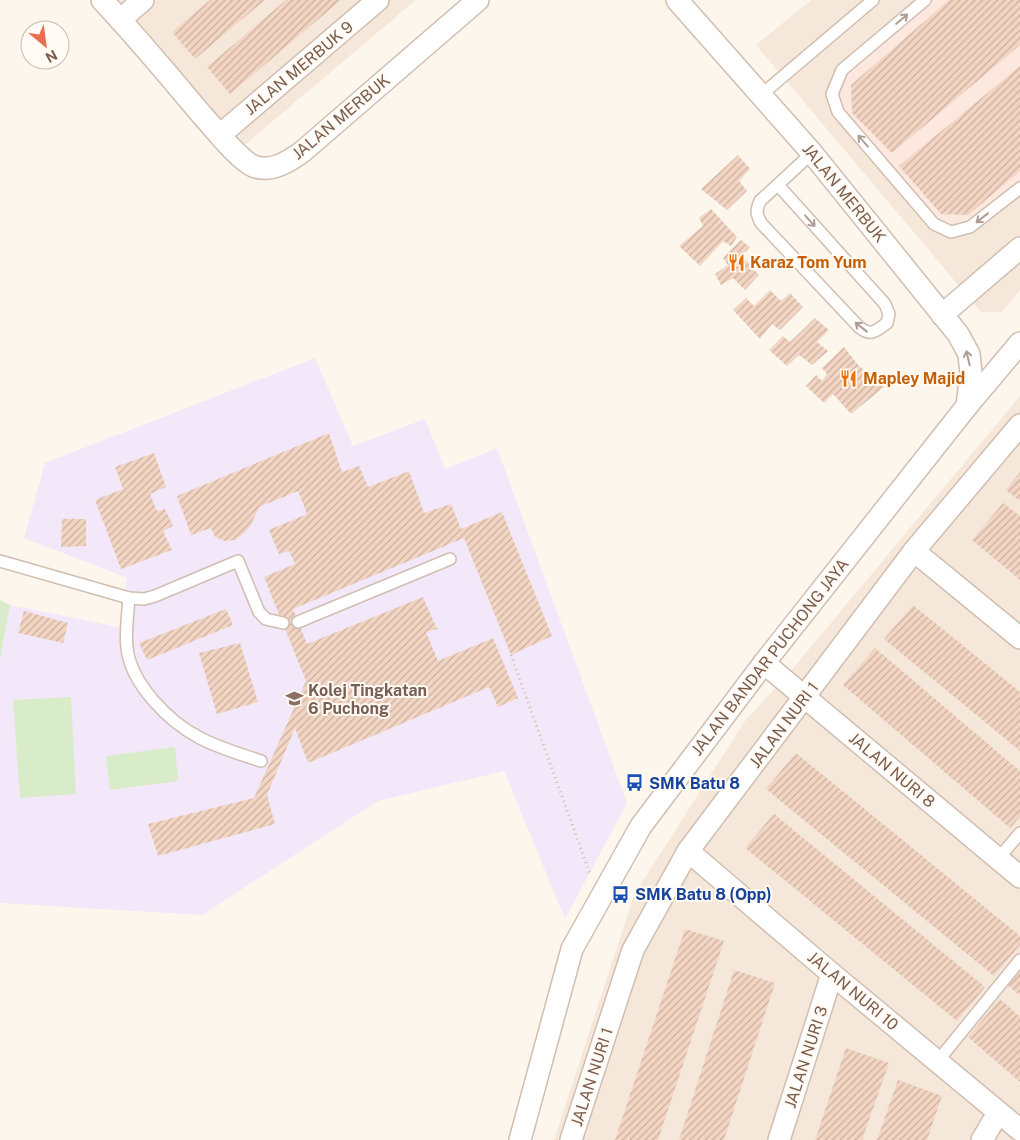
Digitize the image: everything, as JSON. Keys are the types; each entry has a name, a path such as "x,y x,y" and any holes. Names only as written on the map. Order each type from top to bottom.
{"street":[{"name":"JALAN MERBUK","path":"102,0 244,160 253,166 265,168 289,161 302,152 478,0"},
{"path":"120,20 143,0"},
{"name":"JALAN MERBUK 9","path":"220,135 378,0"},
{"name":"JALAN MERBUK","path":"676,0 812,153 958,334 969,354 971,373 967,406"},
{"path":"942,315 1020,248"},
{"name":"JALAN BANDAR PUCHONG JAYA","path":"520,1140 572,948 641,826 764,663 967,406 1020,343"},
{"name":"JALAN NURI 1","path":"571,1140 633,950 688,851 914,551 1020,425"},
{"path":"914,551 1020,638"},
{"name":"JALAN NURI 8","path":"764,663 1020,878"},
{"name":"JALAN NURI 10","path":"688,851 832,974 1020,1130"},
{"name":"JALAN NURI 3","path":"779,1140 832,974"},
{"path":"982,1140 998,1113"}],"lane":[{"path":"760,95 873,0"},
{"path":"925,0 842,70 832,94 838,112 934,224 951,232 970,227 1020,188"},
{"path":"778,185 885,304 889,314 887,323 878,330 871,333 865,332 859,327 761,223 757,216 756,208 760,201 812,153"},
{"path":"298,622 450,559"},
{"path":"0,561 129,598 156,596 238,561 259,612 266,619 283,623"},
{"path":"129,598 126,631 127,649 135,674 149,695 175,722 199,738 261,761"},
{"path":"998,859 1020,833"},
{"path":"937,1062 1020,960"}],"path":[{"path":"511,655 591,874"}],"shaded area":[{"path":"93,0 416,0 228,159"},
{"path":"811,0 1020,0 1020,290 1002,312 981,312 756,45"},
{"path":"934,0 1020,0 1020,180 967,222 955,226 936,218 845,113 840,96 848,72"},
{"name":"Kolej Tingkatan 6 Puchong","path":"315,358 353,446 425,419 445,469 497,448 627,803 565,919 504,771 378,801 202,915 0,903 0,600 10,605 119,627 127,578 24,538 45,463"},
{"path":"1020,396 1020,1140 554,1140 634,895 745,721 790,672"}],"green space":[{"path":"0,600 10,605 0,659"},
{"path":"71,697 76,794 20,798 13,700"},
{"path":"175,747 178,781 110,790 106,756"}],"building":[{"path":"210,0 265,0 195,59 172,32"},
{"path":"286,0 341,0 230,94 207,67"},
{"path":"949,0 1020,0 1020,45 892,153 852,113 851,85"},
{"path":"1020,66 1020,171 968,215 941,214 899,166"},
{"path":"738,155 750,169 739,181 747,191 727,210 701,189"},
{"path":"711,209 737,237 731,246 723,241 700,266 679,246 703,226 699,218"},
{"name":"Karaz Tom Yum","path":"741,240 750,247 742,256 759,275 745,290 733,278 721,285 715,274 728,265 723,258"},
{"path":"770,290 781,301 790,293 803,307 780,330 772,324 760,339 733,310 746,298 754,306"},
{"path":"815,318 829,330 817,342 828,351 812,365 799,355 787,366 769,350 783,336 790,342"},
{"name":"Mapley Majid","path":"844,347 859,366 884,387 851,414 833,394 824,403 806,386 816,375 822,381 827,374 822,368"},
{"path":"329,433 342,472 359,466 368,487 409,471 424,513 451,504 461,529 502,512 552,636 511,655 464,538 293,609 307,644 423,597 437,629 426,632 438,661 493,638 518,698 498,707 489,687 308,763 295,728 267,795 275,824 158,856 148,824 254,798 306,681 264,577 295,564 289,551 279,554 269,530 307,514 298,491 259,507 251,525 244,533 235,540 225,541 215,537 211,528 191,535 177,496"},
{"path":"154,453 166,487 150,494 157,511 165,509 173,526 163,531 172,550 121,569 95,500 123,489 115,467"},
{"path":"1020,472 1020,501 1006,490"},
{"path":"1003,503 1020,516 1020,580 972,540"},
{"path":"62,519 86,519 86,546 61,547"},
{"path":"913,605 1020,692 1020,751 884,639"},
{"path":"226,609 233,625 147,660 139,643"},
{"path":"24,611 68,623 63,643 18,633"},
{"path":"240,643 258,702 217,714 199,653"},
{"path":"875,648 1020,771 1020,817 1010,828 843,685"},
{"path":"796,753 1020,936 1020,945 994,976 766,789"},
{"path":"774,814 985,987 957,1021 745,848"},
{"path":"685,929 724,941 658,1140 615,1140"},
{"path":"734,970 775,983 724,1140 679,1140"},
{"path":"1020,970 1020,995 1007,985"},
{"path":"1000,999 1020,1017 1020,1082 968,1037"},
{"path":"846,1048 889,1063 862,1140 815,1140"},
{"path":"898,1080 942,1096 927,1140 877,1140"}],"place":[{"name":"Karaz Tom Yum","path":"736,262"},
{"name":"Mapley Majid","path":"849,378"},
{"name":"Kolej Tingkatan 6 Puchong","path":"294,699"},
{"name":"SMK Batu 8","path":"635,783"},
{"name":"SMK Batu 8 (Opp)","path":"621,894"}]}
